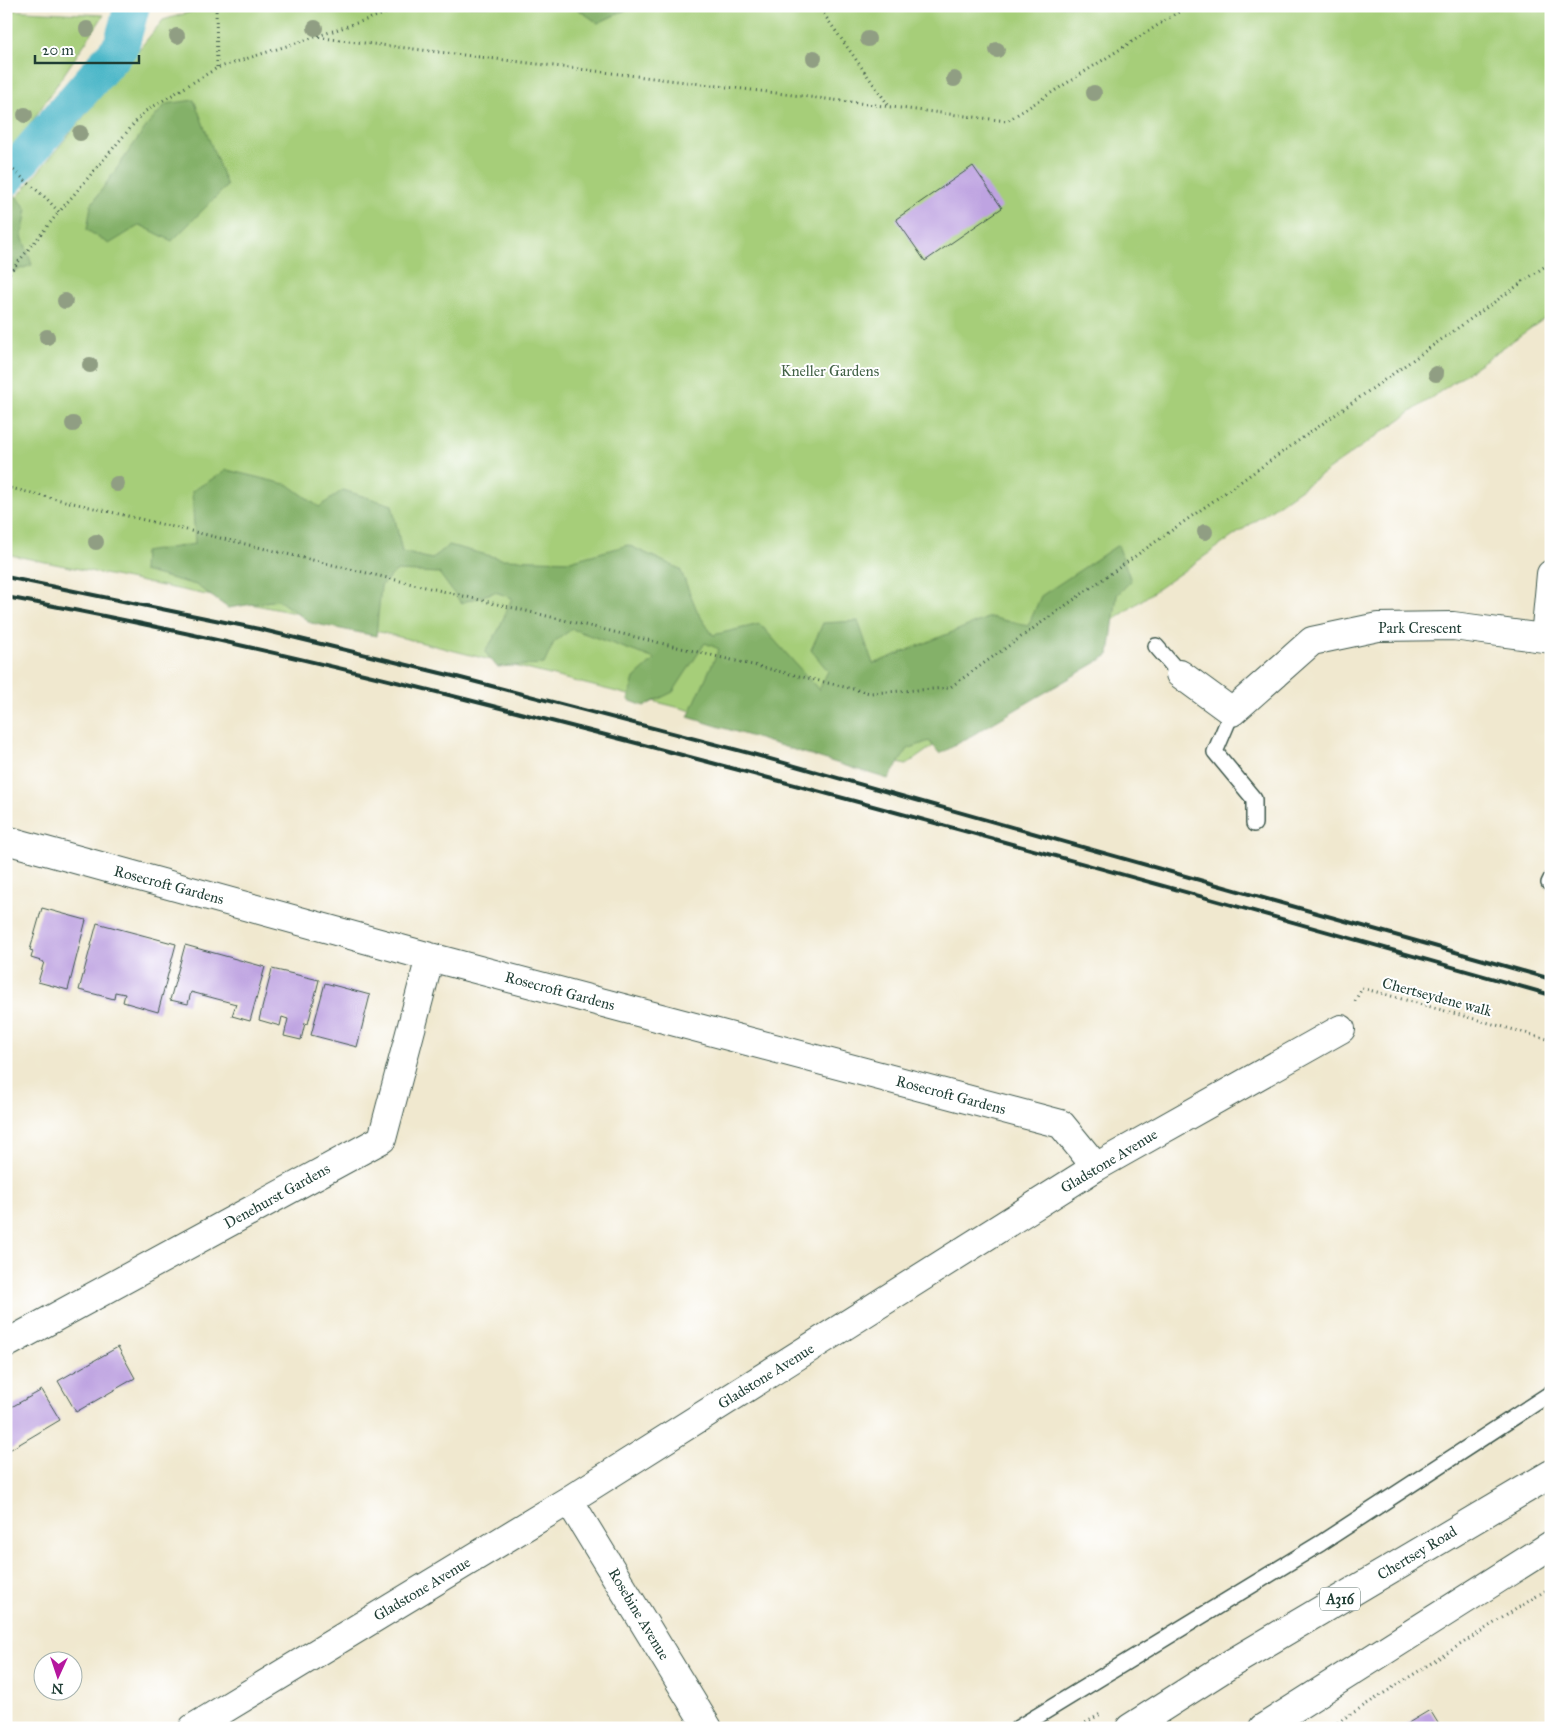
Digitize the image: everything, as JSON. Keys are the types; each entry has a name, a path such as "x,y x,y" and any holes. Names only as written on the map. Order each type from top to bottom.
{"main road":[{"path":"1548,639 1551,574"},
{"name":"Park Crescent","path":"1232,712 1312,641 1378,627 1453,626 1548,639"},
{"path":"1180,674 1232,712"},
{"name":"Rosecroft Gardens","path":"6,840 430,957 1061,1124 1096,1167"},
{"name":"Denehurst Gardens","path":"6,1344 382,1139 430,957"},
{"name":"Gladstone Avenue","path":"193,1728 569,1500 1096,1167 1341,1029"},
{"name":"Chertsey Road","path":"1130,1728 1232,1663 1551,1474"},
{"name":"Rosebine Avenue","path":"569,1500 708,1728"},
{"path":"1262,1728 1551,1545"}],"lane":[{"path":"1156,646 1180,674"},
{"path":"1232,712 1215,752 1254,799 1254,824"},
{"path":"1018,1728 1321,1543 1551,1393"}],"path":[{"path":"6,277 144,112 217,68 407,6"},
{"path":"818,6 889,106"},
{"path":"315,37 1007,121 1188,6"},
{"path":"216,9 217,68"},
{"path":"6,164 46,198 59,212"},
{"path":"6,488 870,693 949,688 1551,262"},
{"name":"Chertseydene walk","path":"1341,1029 1362,988 1551,1040"},
{"path":"1329,1728 1551,1586"}],"green space":[{"name":"Kneller Gardens","path":"211,6 1551,6 1551,314 906,765 344,623 6,554 6,211 163,20"},
{"path":"573,6 634,6 598,23"},
{"path":"6,10 104,15 6,160"},
{"path":"194,100 227,186 172,241 140,225 109,244 87,230 91,205 146,127 166,104"},
{"path":"6,184 27,209 22,236 32,265 6,274"},
{"path":"227,470 289,485 319,507 343,490 392,505 402,552 432,559 449,545 502,559 570,561 628,545 680,569 698,613 713,635 760,624 819,690 828,671 811,650 823,623 858,621 873,664 990,617 1028,626 1041,596 1118,545 1131,581 1117,595 1109,655 940,754 929,741 908,749 888,779 688,717 719,649 705,643 673,692 644,706 628,700 634,678 655,659 572,629 554,642 544,664 497,667 485,652 498,631 512,598 495,592 461,603 439,573 396,571 381,586 376,636 311,623 278,600 228,608 196,585 143,571 144,552 195,544 192,491"}],"water":[{"path":"105,6 164,6 134,10"}],"building":[{"path":"973,166 1002,208 925,261 896,219"},
{"path":"42,908 86,920 68,990 38,982 44,962 31,958 33,951 30,950"},
{"path":"97,923 176,944 158,1012 123,1002 125,994 115,992 114,999 79,990"},
{"path":"185,945 265,967 250,1021 232,1016 236,1004 191,992 188,1004 170,1000"},
{"path":"272,969 319,980 308,1024 305,1023 301,1040 284,1036 288,1019 282,1017 280,1026 259,1020"},
{"path":"325,983 370,995 357,1047 311,1035"},
{"path":"118,1347 135,1378 76,1412 58,1381"},
{"path":"42,1390 60,1420 6,1452 6,1410"},
{"path":"1430,1710 1441,1728 1400,1728"}],"waterway":[{"path":"6,179 121,46 132,6"}],"railway":[{"path":"6,577 259,629 457,677 749,753 1551,979"},
{"path":"6,597 95,614 274,653 540,718 1030,849 1551,995"}]}
